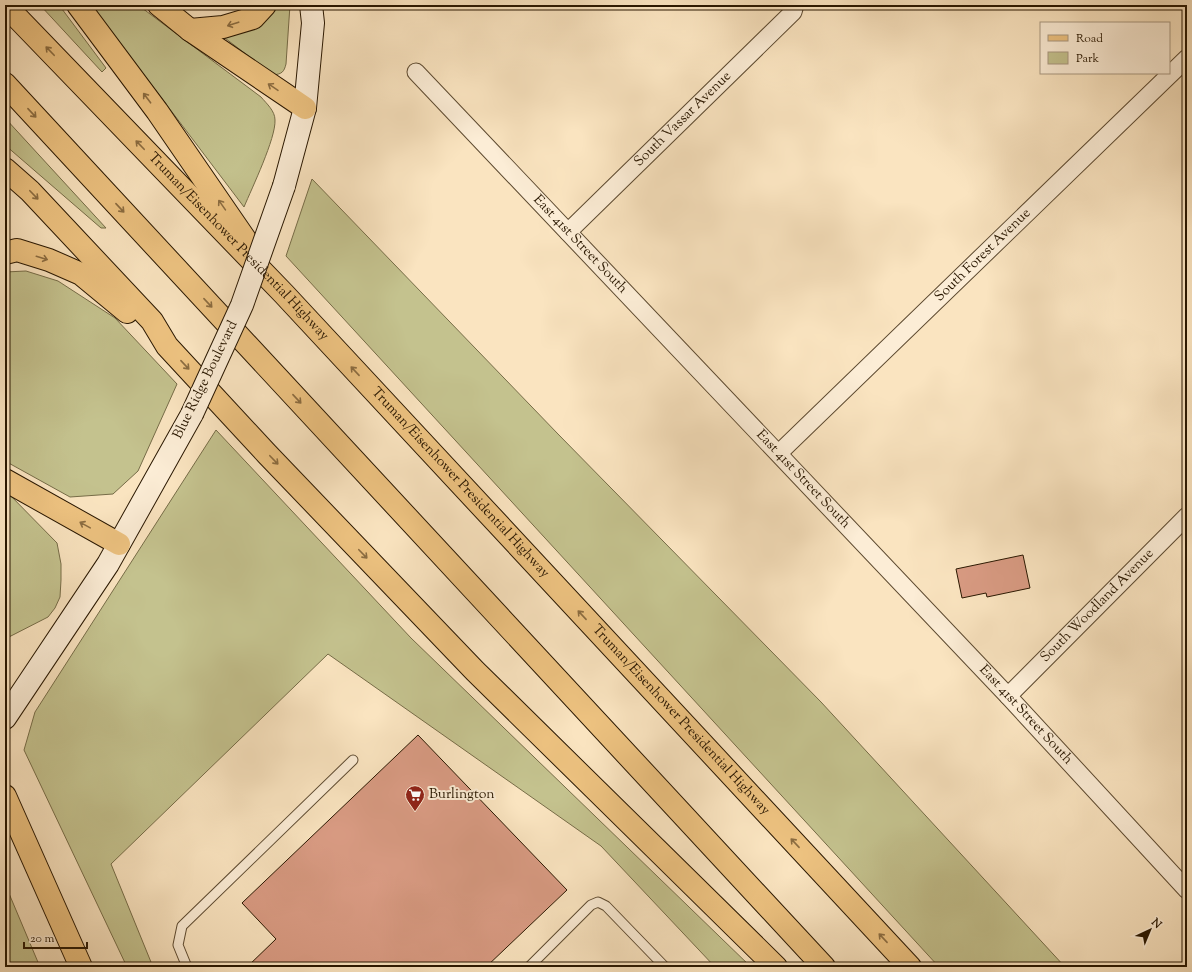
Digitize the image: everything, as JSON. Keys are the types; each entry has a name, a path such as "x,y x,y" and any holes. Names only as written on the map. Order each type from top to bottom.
{"main road":[{"name":"Truman/Eisenhower Presidential Highway","path":"5,5 284,294 910,967"},
{"path":"78,5 157,111 284,294"},
{"path":"159,5 190,30 305,108"},
{"path":"190,30 223,27 253,18 265,5"},
{"path":"5,84 824,967"},
{"path":"5,169 30,191 152,321 167,346"},
{"path":"5,253 17,250 49,260 81,274 167,346 267,454 475,671 776,967"},
{"path":"5,480 120,544"},
{"path":"5,796 81,967"}],"street":[{"name":"Blue Ridge Boulevard","path":"5,718 120,544 192,414 242,305 284,186 305,108 313,23 311,5"},
{"name":"South Vassar Avenue","path":"568,232 793,12 794,5"},
{"name":"South Forest Avenue","path":"779,453 1187,58"},
{"name":"East 41st Street South","path":"416,72 779,453 1008,696 1187,890"},
{"name":"South Woodland Avenue","path":"1008,696 1187,516"}],"lane":[{"path":"187,967 178,945 182,926 353,760"},
{"path":"529,967 591,905 598,902 606,906 665,967"}],"green space":[{"path":"40,5 59,5 106,68 102,72"},
{"path":"91,5 138,5 261,97 270,108 275,117 272,139 244,207"},
{"path":"281,5 290,5 286,64 282,72 273,75 221,35 265,17"},
{"path":"5,118 106,228 101,228 5,145"},
{"path":"312,179 558,434 821,702 1065,967 939,967 286,256"},
{"path":"26,271 58,281 115,318 177,384 138,471 113,494 70,497 5,461 5,272"},
{"path":"216,430 411,638 751,967 715,967 601,846 328,654 111,864 153,967 127,967 24,750 35,712"},
{"path":"5,490 57,543 61,564 61,580 60,597 55,608 48,617 5,639"},
{"path":"5,884 40,967 10,967 5,955"}],"building":[{"path":"1023,555 1030,588 987,597 986,593 962,598 956,569"},
{"name":"Burlington","path":"418,735 567,890 486,967 247,967 276,939 242,903"}],"place":[{"name":"Burlington","path":"415,812"}]}
